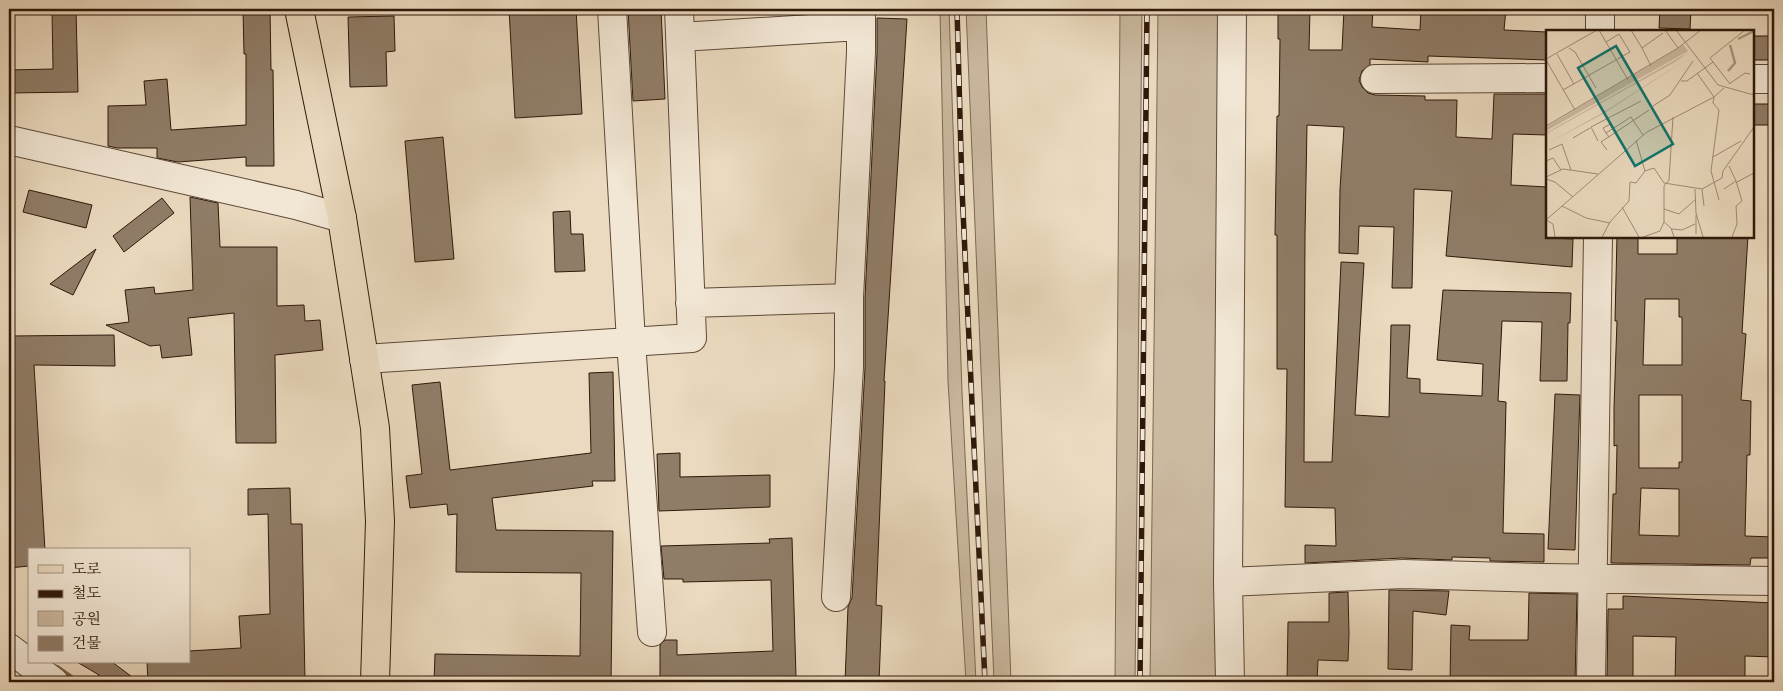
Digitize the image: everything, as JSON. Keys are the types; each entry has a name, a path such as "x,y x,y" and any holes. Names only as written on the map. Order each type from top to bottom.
{"main road":[{"path":"299,9 342,218 375,428 380,521 375,682"}],"street":[{"path":"612,9 631,342 652,632"},
{"path":"364,359 692,338 679,9"},
{"path":"1230,682 1228,582 1232,9"},
{"path":"1600,9 1600,30"},
{"path":"680,37 772,20 860,17 861,52 850,298 849,367 836,597"},
{"path":"1375,79 1546,78"},
{"path":"1753,79 1774,79"},
{"path":"9,140 267,198 342,218"},
{"path":"1591,682 1598,238"},
{"path":"690,303 850,298"},
{"path":"1228,582 1403,574 1774,581"},
{"path":"9,648 28,662"},
{"path":"30,664 54,682"}],"green space":[{"path":"940,9 949,9 962,392 976,682 966,682 948,381"},
{"path":"966,9 986,9 1011,682 994,682"},
{"path":"1120,9 1142,9 1135,682 1115,682"},
{"path":"1158,9 1222,9 1217,682 1150,682"}],"building":[{"path":"52,9 76,9 78,92 9,93 9,70 53,69"},
{"path":"243,9 270,9 274,166 246,166 246,157 178,162 157,158 157,148 117,148 108,146 108,106 146,105 144,81 167,79 171,130 246,125 246,54 244,54"},
{"path":"509,9 576,9 582,114 515,118"},
{"path":"628,9 661,9 665,99 633,101"},
{"path":"1278,9 1310,9 1309,50 1342,50 1344,9 1373,9 1372,27 1420,30 1421,9 1506,9 1504,30 1546,32 1546,60 1428,56 1428,62 1370,59 1370,65 1362,71 1359,80 1362,87 1368,93 1375,95 1425,96 1425,100 1457,100 1456,137 1492,139 1494,94 1546,94 1546,135 1513,134 1511,185 1546,187 1546,238 1573,239 1572,267 1446,256 1452,191 1414,189 1412,288 1392,288 1394,227 1359,226 1358,254 1339,253 1340,189 1344,127 1307,125 1304,462 1332,462 1341,262 1364,263 1355,415 1389,417 1391,325 1410,325 1407,378 1420,379 1420,393 1482,396 1483,364 1437,360 1443,290 1571,293 1570,323 1568,323 1567,381 1540,381 1542,322 1502,321 1498,401 1506,402 1503,533 1544,534 1544,562 1490,561 1490,558 1452,557 1452,560 1402,558 1305,563 1305,545 1336,546 1335,508 1285,507 1287,369 1277,369 1277,235 1275,235 1277,116 1279,116 1280,39 1278,39"},
{"path":"1660,9 1691,9 1690,29 1659,28"},
{"path":"394,16 395,51 386,52 387,86 350,87 348,17"},
{"path":"877,18 907,19 884,381 876,605 882,606 879,682 845,682 848,607 852,598 865,368 865,298"},
{"path":"1753,36 1774,36 1774,60 1753,60"},
{"path":"1753,104 1774,104 1774,125 1753,125"},
{"path":"443,137 454,259 415,262 405,141"},
{"path":"29,190 92,205 86,228 23,212"},
{"path":"190,197 218,203 220,247 277,247 277,306 304,305 305,321 320,320 323,350 275,355 276,443 236,443 234,313 188,318 192,355 162,358 160,345 150,346 106,325 129,322 125,290 154,287 155,294 193,290"},
{"path":"162,198 174,213 124,252 113,236"},
{"path":"570,211 571,234 583,234 585,271 555,272 553,212"},
{"path":"1617,238 1638,238 1638,254 1677,254 1677,238 1748,238 1742,333 1746,334 1741,400 1751,401 1750,455 1747,455 1745,536 1774,537 1774,558 1751,558 1750,565 1611,563 1613,494 1616,494 1617,445 1614,446 1614,407 1617,321 1615,321","holes":["1645,299 1679,299 1679,317 1682,317 1682,365 1643,365","1639,395 1682,395 1682,462 1679,462 1679,468 1639,468","1641,488 1679,489 1679,536 1639,535"]},
{"path":"96,249 73,295 50,284"},
{"path":"114,335 115,366 34,365 45,548 28,548 28,566 9,568 9,336"},
{"path":"613,372 615,481 592,481 593,486 492,498 496,530 613,531 611,682 434,682 435,654 580,656 581,573 456,572 457,514 448,515 447,504 410,508 406,476 422,474 412,385 440,382 450,470 591,453 589,373"},
{"path":"1555,394 1580,395 1575,550 1548,549"},
{"path":"680,453 680,477 770,475 770,507 659,511 657,454"},
{"path":"290,488 291,524 302,524 305,682 148,682 147,664 190,664 190,651 241,648 239,616 270,614 268,514 248,515 248,489"},
{"path":"792,538 796,677 774,678 774,682 660,682 660,645 665,640 677,640 677,655 773,651 771,580 683,582 683,579 664,579 661,546 770,543 769,539"},
{"path":"1389,590 1449,591 1446,615 1413,611 1412,670 1388,669"},
{"path":"1348,592 1348,661 1318,660 1317,682 1287,682 1288,622 1329,622 1329,593"},
{"path":"1529,593 1577,594 1575,682 1450,682 1451,625 1470,626 1469,640 1528,640"},
{"path":"1623,596 1774,603 1774,657 1745,656 1745,682 1675,682 1676,637 1633,636 1633,682 1607,682 1608,609 1623,609"},
{"path":"80,664 115,664 139,682 93,682 99,675"}],"waterway":[{"path":"57,668 77,682"}],"railway":[{"path":"957,9 962,189 985,682"},
{"path":"1140,682 1147,9"}]}
